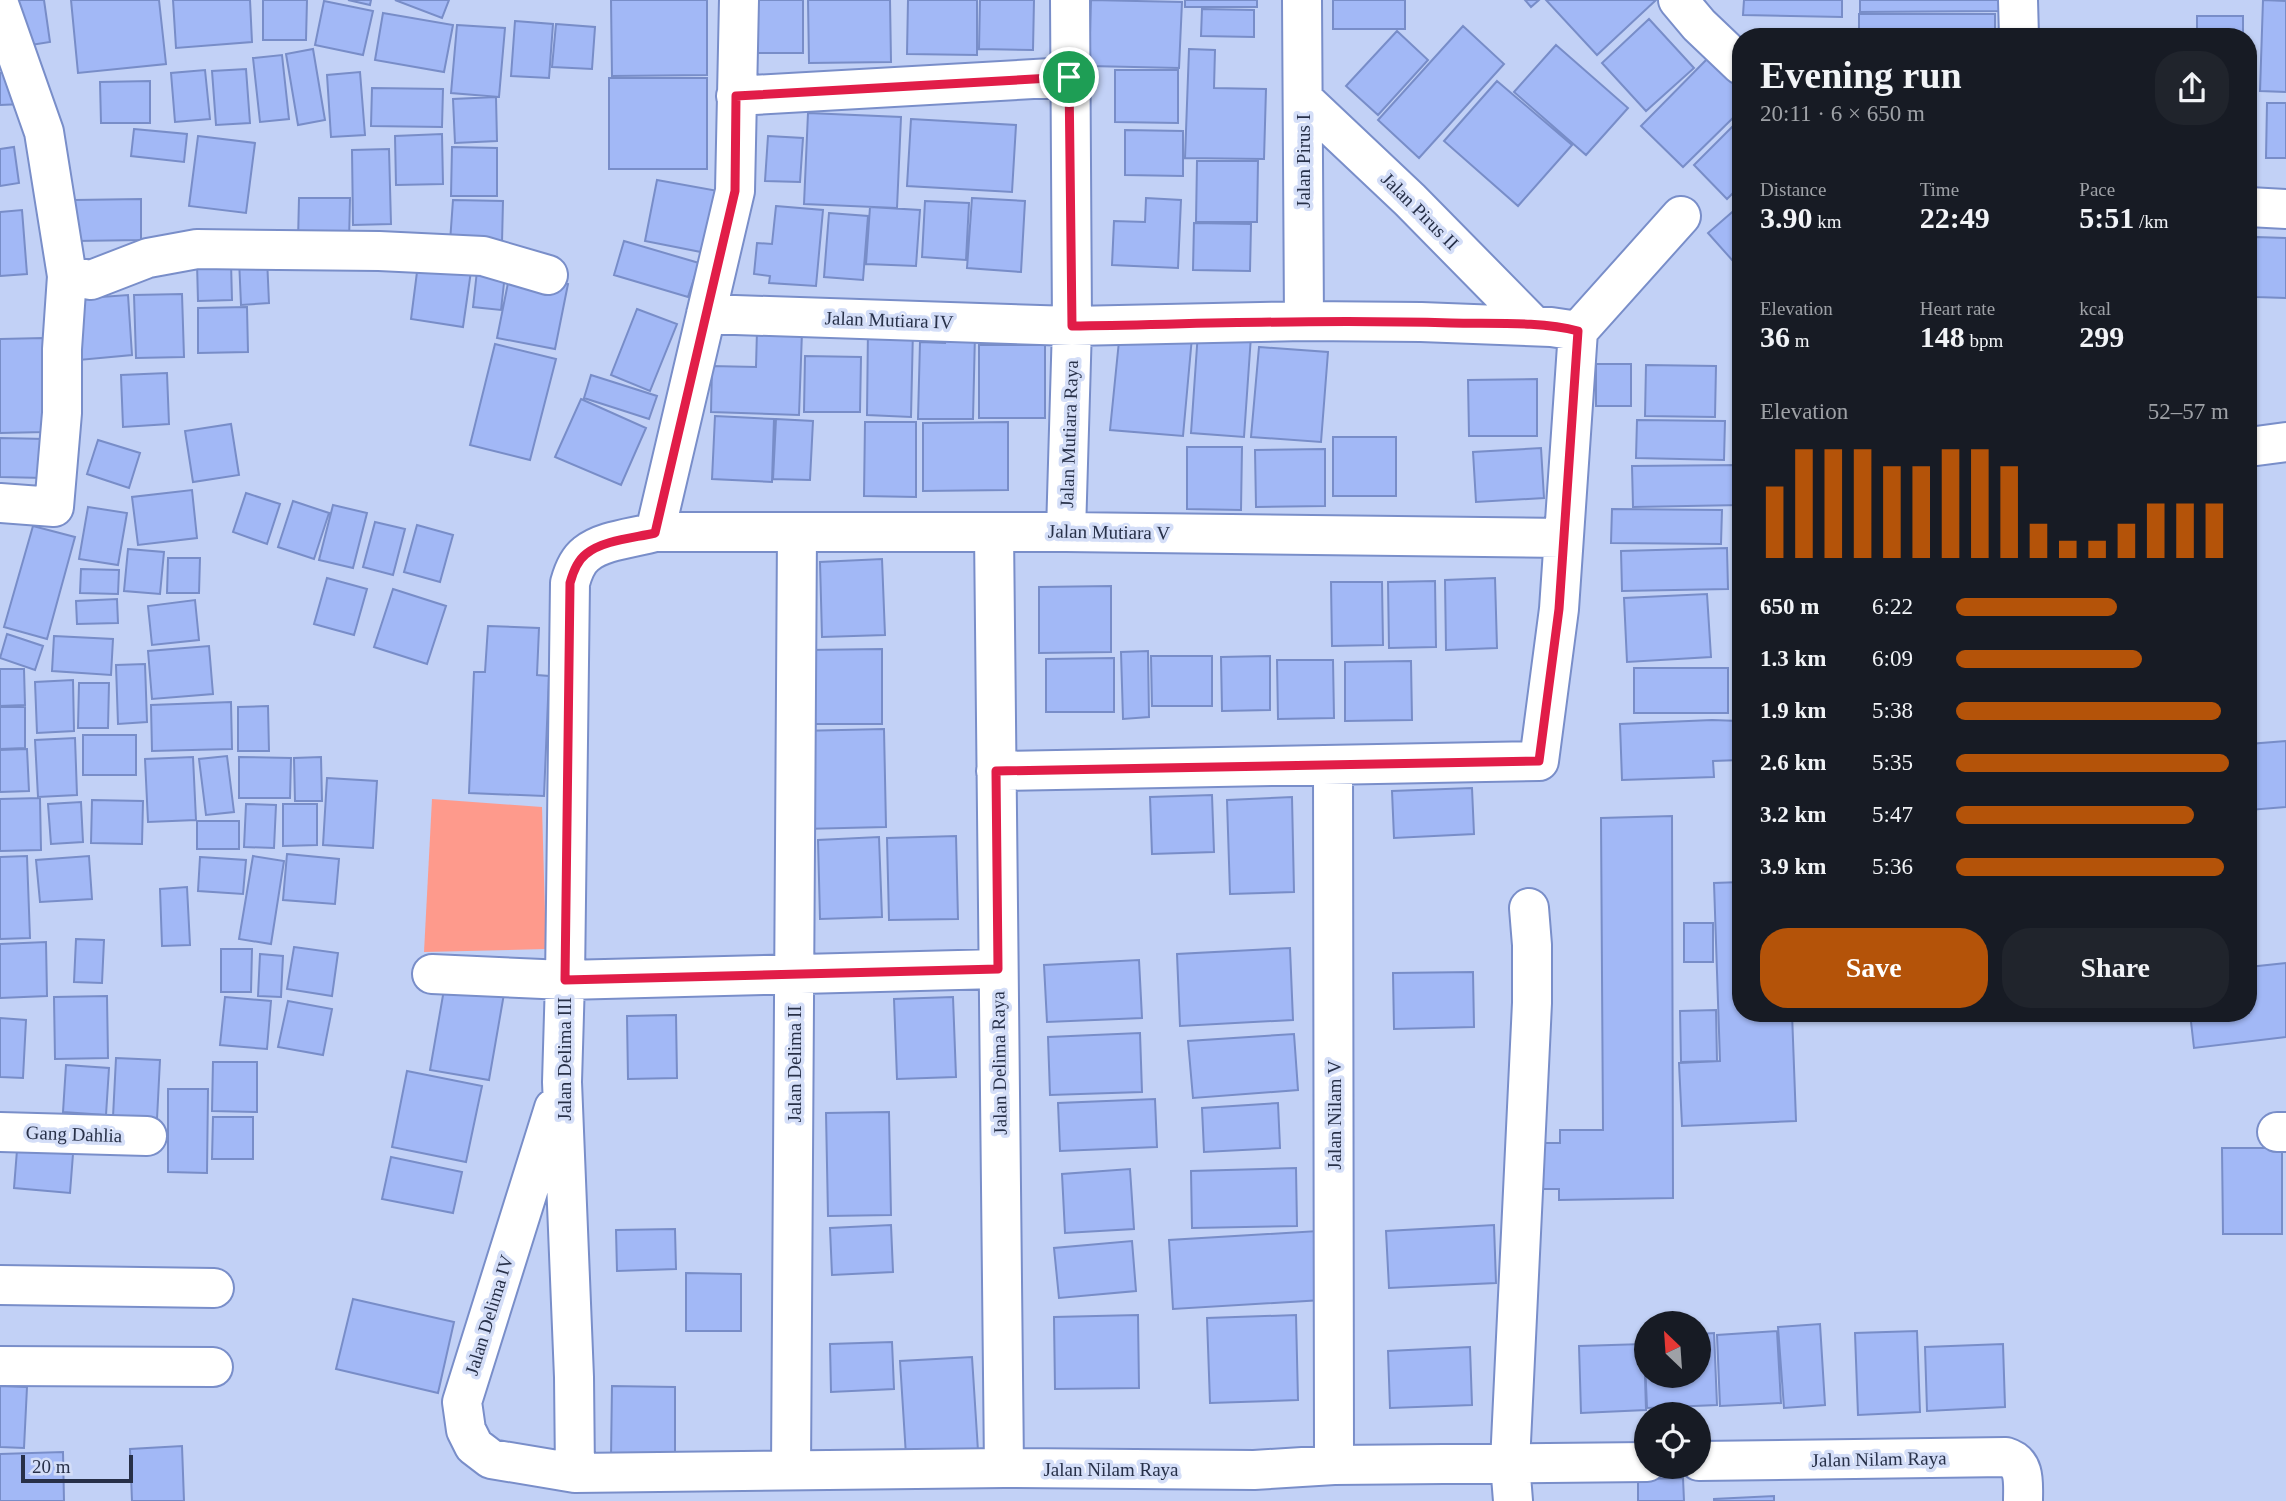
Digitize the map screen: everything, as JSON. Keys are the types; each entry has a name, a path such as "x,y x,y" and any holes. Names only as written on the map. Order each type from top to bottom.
{"street":[{"path":"655,533 735,191 739,0"},
{"name":"Jalan Mutiara Raya","path":"1066,532 1072,326 1069,0"},
{"name":"Jalan Pirus I","path":"1302,0 1304,321"},
{"path":"2018,0 2019,28"},
{"path":"0,7 44,132 67,276 62,349 62,414 54,507 0,503"},
{"path":"1692,8 1732,55"},
{"path":"736,96 1069,77"},
{"name":"Jalan Pirus II","path":"1303,99 1410,200 1534,326"},
{"path":"2257,207 2286,209"},
{"path":"996,771 1539,761 1559,609 1578,331 1681,216"},
{"path":"67,276 91,280 148,258 197,249 366,251 483,256 548,275"},
{"name":"Jalan Mutiara IV","path":"706,314 1072,326 1304,321 1421,322 1534,326 1578,331"},
{"path":"2257,446 2286,442"},
{"name":"Jalan Delima Raya","path":"994,532 1004,1468"},
{"name":"Jalan Mutiara V","path":"655,533 1066,532 1563,538"},
{"name":"Jalan Delima III","path":"575,1473 574,1377 562,1082 570,583 575,568 586,554 604,545 655,533"},
{"name":"Jalan Delima II","path":"791,1470 797,533"},
{"name":"Jalan Nilam V","path":"1333,765 1334,1465"},
{"path":"1513,1501 1510,1462 1532,1003 1529,908"},
{"path":"432,974 565,980 998,969"},
{"name":"Jalan Delima IV","path":"562,1082 462,1402 466,1430 474,1446 491,1459 575,1473"},
{"name":"Gang Dahlia","path":"0,1132 147,1136"},
{"path":"0,1285 214,1288"},
{"path":"0,1366 213,1367"},
{"name":"Jalan Nilam Raya","path":"1711,1461 2006,1457 2015,1460 2020,1466 2023,1501"},
{"name":"Jalan Nilam Raya","path":"575,1473 791,1470 870,1486 1004,1468 1255,1485 1334,1465 1634,1462"}],"shaded area":[{"path":"432,799 542,807 546,949 424,952"}],"building":[{"path":"12,0 44,0 50,42 18,47"},
{"path":"71,0 159,0 166,64 78,73"},
{"path":"173,0 250,0 252,42 176,48"},
{"path":"263,0 307,0 306,40 263,40"},
{"path":"348,0 371,0 370,5"},
{"path":"395,0 449,0 442,18"},
{"path":"611,0 707,0 707,75 612,76"},
{"path":"753,0 803,0 803,53 753,53"},
{"path":"808,0 890,0 891,62 809,63"},
{"path":"908,0 977,0 977,55 907,54"},
{"path":"980,0 1034,0 1033,50 979,49"},
{"path":"1091,0 1182,2 1179,68 1089,66"},
{"path":"1185,0 1257,0 1257,7 1185,7"},
{"path":"1333,0 1405,0 1405,29 1333,29"},
{"path":"1525,0 1539,0 1531,7"},
{"path":"1546,0 1656,0 1597,55"},
{"path":"1744,0 1842,0 1842,17 1743,15"},
{"path":"1860,0 1999,0 1999,11 1860,12"},
{"path":"2263,0 2286,1 2286,92 2260,91"},
{"path":"324,1 373,11 363,55 315,45"},
{"path":"1202,9 1254,10 1254,37 1201,36"},
{"path":"383,13 453,25 444,72 375,60"},
{"path":"1859,14 1995,14 1995,28 1859,28"},
{"path":"2197,16 2243,16 2243,28 2197,28"},
{"path":"1649,19 1694,68 1646,111 1602,63"},
{"path":"515,21 553,24 549,78 511,76"},
{"path":"556,24 595,27 592,69 552,67"},
{"path":"457,25 505,28 499,97 451,93"},
{"path":"1463,26 1504,64 1419,158 1378,120"},
{"path":"1397,31 1428,60 1378,115 1346,86"},
{"path":"1556,45 1628,108 1586,155 1514,92"},
{"path":"313,49 325,120 298,125 286,54"},
{"path":"1189,49 1215,50 1214,88 1266,89 1264,159 1185,158"},
{"path":"1713,53 1732,72 1732,119 1683,167 1641,126"},
{"path":"282,55 289,119 260,122 253,58"},
{"path":"246,69 250,123 216,125 212,71"},
{"path":"205,70 210,119 175,122 171,73"},
{"path":"1115,70 1178,70 1178,123 1115,122"},
{"path":"23,72 23,104 0,105 0,73"},
{"path":"360,72 365,135 331,137 327,75"},
{"path":"609,78 707,78 707,169 609,169"},
{"path":"150,81 150,123 101,123 100,82"},
{"path":"1497,81 1572,145 1518,206 1444,141"},
{"path":"372,88 443,89 442,127 371,126"},
{"path":"496,97 497,141 455,143 453,99"},
{"path":"2267,103 2286,103 2286,158 2266,158"},
{"path":"808,113 901,117 897,208 804,204"},
{"path":"911,119 1016,125 1012,192 907,186"},
{"path":"1732,127 1732,194 1727,199 1694,165"},
{"path":"134,129 187,134 184,162 131,156"},
{"path":"1125,130 1183,131 1183,176 1125,175"},
{"path":"442,134 443,184 396,185 395,136"},
{"path":"198,136 255,143 246,213 189,206"},
{"path":"768,136 803,138 800,182 765,181"},
{"path":"14,147 19,183 0,186 0,149"},
{"path":"452,147 497,148 497,196 451,196"},
{"path":"389,149 391,224 353,225 352,150"},
{"path":"1197,161 1258,161 1257,222 1196,222"},
{"path":"657,180 718,191 706,253 645,241"},
{"path":"299,198 350,198 349,242 298,241"},
{"path":"972,198 1025,201 1021,272 967,268"},
{"path":"1146,198 1181,200 1178,268 1112,265 1114,221 1145,222"},
{"path":"141,199 141,240 75,241 75,200"},
{"path":"453,200 503,201 502,243 450,242"},
{"path":"925,201 969,203 966,260 922,257"},
{"path":"776,206 823,210 816,286 769,283 770,276 754,274 757,243 772,244"},
{"path":"870,207 920,210 916,266 866,264"},
{"path":"22,210 27,274 0,276 0,212"},
{"path":"1732,212 1732,260 1708,233"},
{"path":"829,213 868,216 863,280 824,277"},
{"path":"1194,223 1251,224 1250,271 1193,270"},
{"path":"2257,237 2286,238 2286,298 2257,297"},
{"path":"624,241 699,263 688,297 614,275"},
{"path":"267,258 269,303 241,305 239,259"},
{"path":"231,262 232,300 198,301 197,263"},
{"path":"478,262 506,265 501,310 473,307"},
{"path":"418,264 471,271 463,327 411,319"},
{"path":"510,273 568,284 555,349 497,338"},
{"path":"182,294 184,357 136,358 134,295"},
{"path":"128,295 132,355 79,360 74,299"},
{"path":"247,307 248,352 198,353 198,308"},
{"path":"637,309 677,324 650,391 611,375"},
{"path":"868,328 913,329 911,417 867,415"},
{"path":"757,330 802,332 799,415 711,412 712,366 756,367"},
{"path":"945,331 975,333 973,419 918,419 920,342 945,343"},
{"path":"1120,331 1192,337 1183,436 1110,430"},
{"path":"1198,332 1251,336 1244,437 1191,433"},
{"path":"43,338 44,432 0,433 0,339"},
{"path":"495,344 556,359 530,460 470,445"},
{"path":"979,345 1045,345 1045,418 979,418"},
{"path":"1259,347 1328,352 1321,442 1251,437"},
{"path":"805,356 861,357 860,412 804,412"},
{"path":"1596,364 1631,364 1631,406 1596,406"},
{"path":"1646,365 1716,366 1715,417 1645,416"},
{"path":"167,373 169,424 123,427 121,375"},
{"path":"591,375 657,396 649,419 584,398"},
{"path":"1537,379 1537,436 1469,436 1468,380"},
{"path":"581,399 646,428 621,485 555,457"},
{"path":"715,416 774,419 772,482 712,479"},
{"path":"776,419 813,421 810,480 773,479"},
{"path":"1637,420 1725,421 1724,460 1636,458"},
{"path":"865,422 916,422 916,497 864,496"},
{"path":"1008,422 1008,490 923,491 923,423"},
{"path":"231,424 239,475 193,482 185,431"},
{"path":"1333,437 1396,437 1396,496 1333,496"},
{"path":"0,438 45,439 44,478 0,477"},
{"path":"98,440 140,453 129,488 87,474"},
{"path":"1187,447 1242,447 1241,510 1187,509"},
{"path":"1541,448 1544,498 1476,502 1473,452"},
{"path":"1325,449 1325,506 1256,507 1255,450"},
{"path":"1732,465 1732,505 1633,507 1632,466"},
{"path":"192,490 197,538 138,545 132,497"},
{"path":"246,493 280,504 267,544 233,532"},
{"path":"293,501 329,513 314,559 278,547"},
{"path":"333,505 367,513 353,568 319,560"},
{"path":"88,507 127,513 118,565 79,559"},
{"path":"1612,509 1722,510 1721,544 1611,543"},
{"path":"375,522 405,529 393,575 363,567"},
{"path":"417,525 453,535 440,582 404,572"},
{"path":"33,526 75,537 47,639 4,627"},
{"path":"1727,548 1728,589 1622,591 1621,551"},
{"path":"128,549 164,552 160,594 124,591"},
{"path":"168,558 200,558 199,593 167,593"},
{"path":"882,559 885,635 822,637 820,562"},
{"path":"81,569 119,570 118,594 80,593"},
{"path":"327,578 367,589 354,635 314,624"},
{"path":"1495,578 1497,648 1446,650 1445,580"},
{"path":"1435,581 1436,647 1389,648 1388,582"},
{"path":"1331,582 1382,582 1383,645 1332,646"},
{"path":"1111,586 1111,652 1039,653 1039,587"},
{"path":"393,589 446,606 427,664 374,647"},
{"path":"1707,594 1711,657 1627,662 1624,598"},
{"path":"117,599 118,623 77,624 76,601"},
{"path":"195,600 199,640 152,645 148,606"},
{"path":"488,626 539,628 537,675 549,676 544,796 469,793 474,672 485,672"},
{"path":"7,634 43,646 35,670 0,658"},
{"path":"54,636 113,639 111,675 52,671"},
{"path":"209,646 213,694 152,699 148,651"},
{"path":"882,649 882,724 807,724 806,650"},
{"path":"1148,651 1149,717 1123,719 1121,652"},
{"path":"1151,656 1212,656 1212,706 1152,706"},
{"path":"1270,656 1270,710 1222,711 1221,657"},
{"path":"1114,658 1114,712 1046,712 1046,659"},
{"path":"1277,660 1333,660 1334,718 1278,719"},
{"path":"1411,661 1412,720 1345,721 1345,662"},
{"path":"145,664 147,722 118,724 116,665"},
{"path":"1634,668 1728,668 1728,713 1634,713"},
{"path":"0,669 24,669 25,705 0,706"},
{"path":"73,680 74,731 37,733 35,682"},
{"path":"79,683 109,683 108,728 78,728"},
{"path":"231,702 232,749 152,751 151,705"},
{"path":"268,706 269,751 238,751 238,707"},
{"path":"0,707 25,707 25,748 0,749"},
{"path":"1732,721 1732,760 1713,761 1714,777 1622,780 1620,724"},
{"path":"884,729 886,827 802,829 799,731"},
{"path":"83,735 136,735 136,775 83,775"},
{"path":"75,738 77,795 38,797 35,740"},
{"path":"2286,741 2286,807 2257,809 2257,743"},
{"path":"27,749 29,791 0,792 0,750"},
{"path":"227,756 234,812 206,815 199,759"},
{"path":"193,757 196,820 148,822 145,759"},
{"path":"239,757 291,758 290,798 239,798"},
{"path":"321,757 322,801 295,801 294,758"},
{"path":"327,778 377,781 373,848 323,845"},
{"path":"1472,788 1474,834 1394,838 1392,791"},
{"path":"1212,795 1214,852 1152,854 1150,797"},
{"path":"1292,797 1294,892 1230,894 1227,800"},
{"path":"40,798 41,850 0,851 0,799"},
{"path":"92,800 143,801 142,844 91,843"},
{"path":"81,802 83,842 51,844 48,804"},
{"path":"246,804 276,805 274,848 244,847"},
{"path":"283,804 317,804 317,845 283,846"},
{"path":"1672,816 1673,1198 1559,1200 1559,1189 1541,1189 1541,1143 1560,1143 1560,1130 1603,1130 1601,818"},
{"path":"197,821 239,821 239,849 197,849"},
{"path":"956,836 958,919 889,920 887,838"},
{"path":"879,837 882,917 820,919 818,840"},
{"path":"287,854 339,859 335,904 283,900"},
{"path":"27,856 30,938 0,939 0,857"},
{"path":"89,856 92,899 40,902 36,860"},
{"path":"253,856 284,861 271,944 239,939"},
{"path":"200,857 246,860 243,894 198,891"},
{"path":"1732,882 1732,1022 1792,1022 1796,1121 1682,1126 1679,1063 1720,1061 1714,883"},
{"path":"187,887 190,945 162,946 160,889"},
{"path":"1684,923 1713,923 1713,962 1684,962"},
{"path":"76,939 104,940 102,983 74,982"},
{"path":"46,942 47,996 0,998 0,944"},
{"path":"294,947 338,953 332,996 287,989"},
{"path":"1290,948 1293,1020 1180,1026 1177,954"},
{"path":"221,949 252,949 251,992 221,992"},
{"path":"260,954 283,956 281,997 258,996"},
{"path":"1139,960 1142,1018 1047,1022 1044,965"},
{"path":"2286,963 2286,1037 2194,1048 2191,1022 2257,1022 2257,966"},
{"path":"1473,972 1474,1027 1394,1029 1393,973"},
{"path":"446,978 505,988 489,1080 430,1070"},
{"path":"107,996 108,1058 55,1059 54,997"},
{"path":"225,997 271,1001 267,1049 220,1045"},
{"path":"953,997 956,1077 897,1079 894,999"},
{"path":"288,1001 332,1009 323,1055 278,1047"},
{"path":"1716,1010 1717,1061 1681,1062 1680,1011"},
{"path":"676,1015 677,1078 628,1079 627,1016"},
{"path":"0,1018 26,1020 23,1078 0,1077"},
{"path":"1140,1033 1142,1092 1050,1095 1048,1037"},
{"path":"1294,1034 1298,1090 1193,1098 1188,1041"},
{"path":"116,1058 160,1060 157,1119 113,1117"},
{"path":"213,1062 257,1062 257,1112 212,1111"},
{"path":"66,1065 109,1068 106,1115 63,1112"},
{"path":"407,1071 482,1086 466,1162 392,1147"},
{"path":"168,1089 208,1089 207,1173 168,1172"},
{"path":"1155,1099 1157,1147 1060,1151 1058,1103"},
{"path":"1278,1103 1280,1148 1204,1152 1202,1108"},
{"path":"889,1112 891,1215 828,1216 826,1113"},
{"path":"213,1117 253,1117 253,1159 212,1159"},
{"path":"2222,1148 2282,1148 2282,1234 2223,1234"},
{"path":"17,1150 73,1154 70,1193 14,1188"},
{"path":"391,1157 462,1172 453,1213 382,1199"},
{"path":"1296,1168 1297,1226 1192,1228 1191,1171"},
{"path":"1130,1169 1134,1229 1065,1233 1062,1174"},
{"path":"891,1225 893,1272 832,1275 830,1228"},
{"path":"1494,1225 1496,1283 1389,1288 1386,1231"},
{"path":"675,1229 676,1269 617,1271 616,1230"},
{"path":"1318,1231 1322,1300 1173,1309 1169,1240"},
{"path":"1132,1241 1136,1291 1059,1298 1054,1248"},
{"path":"686,1273 741,1274 741,1331 686,1331"},
{"path":"353,1299 454,1322 438,1393 336,1369"},
{"path":"1138,1315 1139,1388 1055,1389 1054,1317"},
{"path":"1296,1315 1298,1400 1210,1403 1207,1318"},
{"path":"1820,1324 1825,1405 1784,1408 1778,1327"},
{"path":"1777,1331 1781,1403 1720,1406 1717,1335"},
{"path":"1917,1331 1920,1412 1858,1415 1855,1333"},
{"path":"1712,1333 1717,1405 1711,1405 1711,1402 1647,1402 1646,1388 1712,1388"},
{"path":"892,1342 894,1389 831,1392 830,1344"},
{"path":"1634,1344 1634,1388 1645,1388 1646,1402 1634,1402 1634,1411 1581,1413 1579,1346"},
{"path":"2003,1344 2005,1407 1927,1411 1925,1347"},
{"path":"1470,1347 1472,1405 1390,1408 1388,1351"},
{"path":"972,1357 978,1451 906,1456 900,1361"},
{"path":"0,1386 27,1387 24,1448 0,1447"},
{"path":"612,1386 675,1387 675,1458 611,1458"},
{"path":"182,1446 184,1501 132,1501 130,1449"},
{"path":"63,1452 64,1501 0,1501 0,1454"},
{"path":"1638,1479 1683,1479 1684,1501 1638,1501"},
{"path":"1774,1496 1774,1501 1714,1501 1714,1499"}],"route":[{"path":"1069,77 1072,326 1304,321 1421,322 1551,327 1578,331 1559,609 1539,761 996,771 998,969 565,980 570,583 575,568 586,554 604,545 655,533 735,191 736,96 1069,77"}]}
